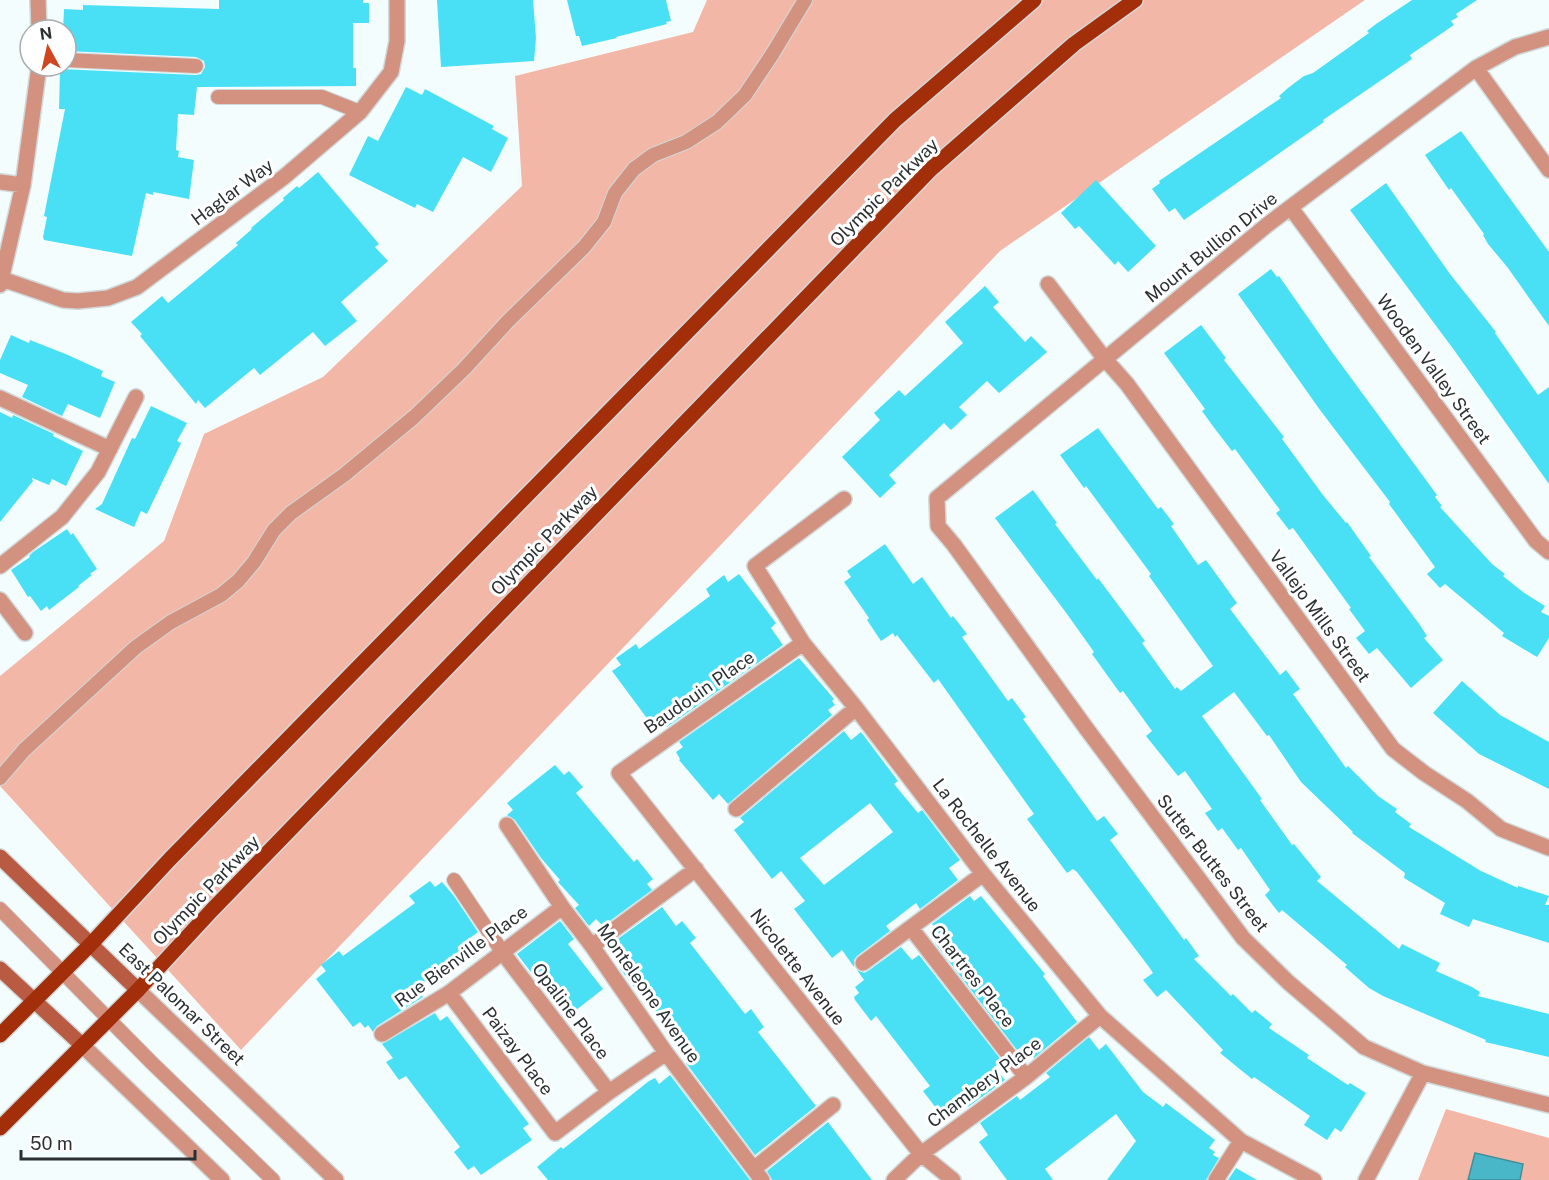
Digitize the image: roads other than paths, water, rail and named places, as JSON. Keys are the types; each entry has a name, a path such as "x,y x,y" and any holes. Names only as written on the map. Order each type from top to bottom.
{"main road":[{"path":"0,1035 887,129 1034,0"},
{"name":"Olympic Parkway","path":"0,1128 138,990 212,910 931,170 1074,44 1135,0"},
{"name":"East Palomar Street","path":"0,857 138,990"},
{"path":"0,969 82,1045"}],"street":[{"path":"38,0 39,18"},
{"name":"Haglar Way","path":"1,282 63,300 93,301 123,294 137,286 284,177 360,112 391,72 397,41 397,0"},
{"name":"Mount Bullion Drive","path":"938,526 937,498 1267,225 1476,68 1515,47 1549,37"},
{"path":"1476,68 1549,170"},
{"path":"1,282 23,185 37,78"},
{"path":"0,182 23,185"},
{"name":"Wooden Valley Street","path":"1291,208 1536,541 1549,552"},
{"name":"Vallejo Mills Street","path":"1048,284 1104,358 1127,384 1393,749 1424,773 1467,801 1501,829 1549,848"},
{"path":"0,566 62,517 98,472 136,397"},
{"path":"0,398 110,449"},
{"name":"La Rochelle Avenue","path":"844,499 755,567 803,643 856,708 983,874 1100,1016 1241,1141 1314,1180"},
{"name":"Sutter Buttes Street","path":"938,526 1243,938 1288,982 1365,1047 1423,1073 1549,1105"},
{"path":"0,600 25,633"},
{"name":"Baudouin Place","path":"619,773 803,643"},
{"path":"736,809 856,708"},
{"name":"Nicolette Avenue","path":"619,773 921,1154 953,1180"},
{"name":"Monteleone Avenue","path":"507,825 666,1053 758,1174"},
{"path":"592,946 696,869"},
{"path":"863,963 983,874"},
{"name":"Rue Bienville Place","path":"382,1034 449,993 562,907"},
{"name":"Chartres Place","path":"911,928 1026,1077"},
{"name":"Opaline Place","path":"503,953 609,1092"},
{"name":"East Palomar Street","path":"138,990 336,1180"},
{"name":"Paizay Place","path":"449,993 555,1133 609,1092"},
{"name":"Chambery Place","path":"894,1180 921,1154 1026,1077 1100,1016"},
{"path":"82,1045 222,1180"},
{"path":"609,1092 666,1053"},
{"path":"1366,1180 1423,1073"},
{"path":"758,1174 833,1105"},
{"path":"1216,1180 1241,1141"}],"lane":[{"path":"0,778 24,750 136,647 171,622 221,596 238,581 254,562 273,530 291,513 344,475 414,417 464,369 508,321 584,248 604,222 615,193 634,169 653,156 687,142 717,122 745,95 805,0"},
{"path":"78,61 196,66"},
{"path":"218,97 322,97 360,112"},
{"path":"454,880 503,953"},
{"path":"0,909 152,1063 273,1180"}],"water":[{"path":"1475,1153 1523,1164 1520,1180 1468,1180"}]}
